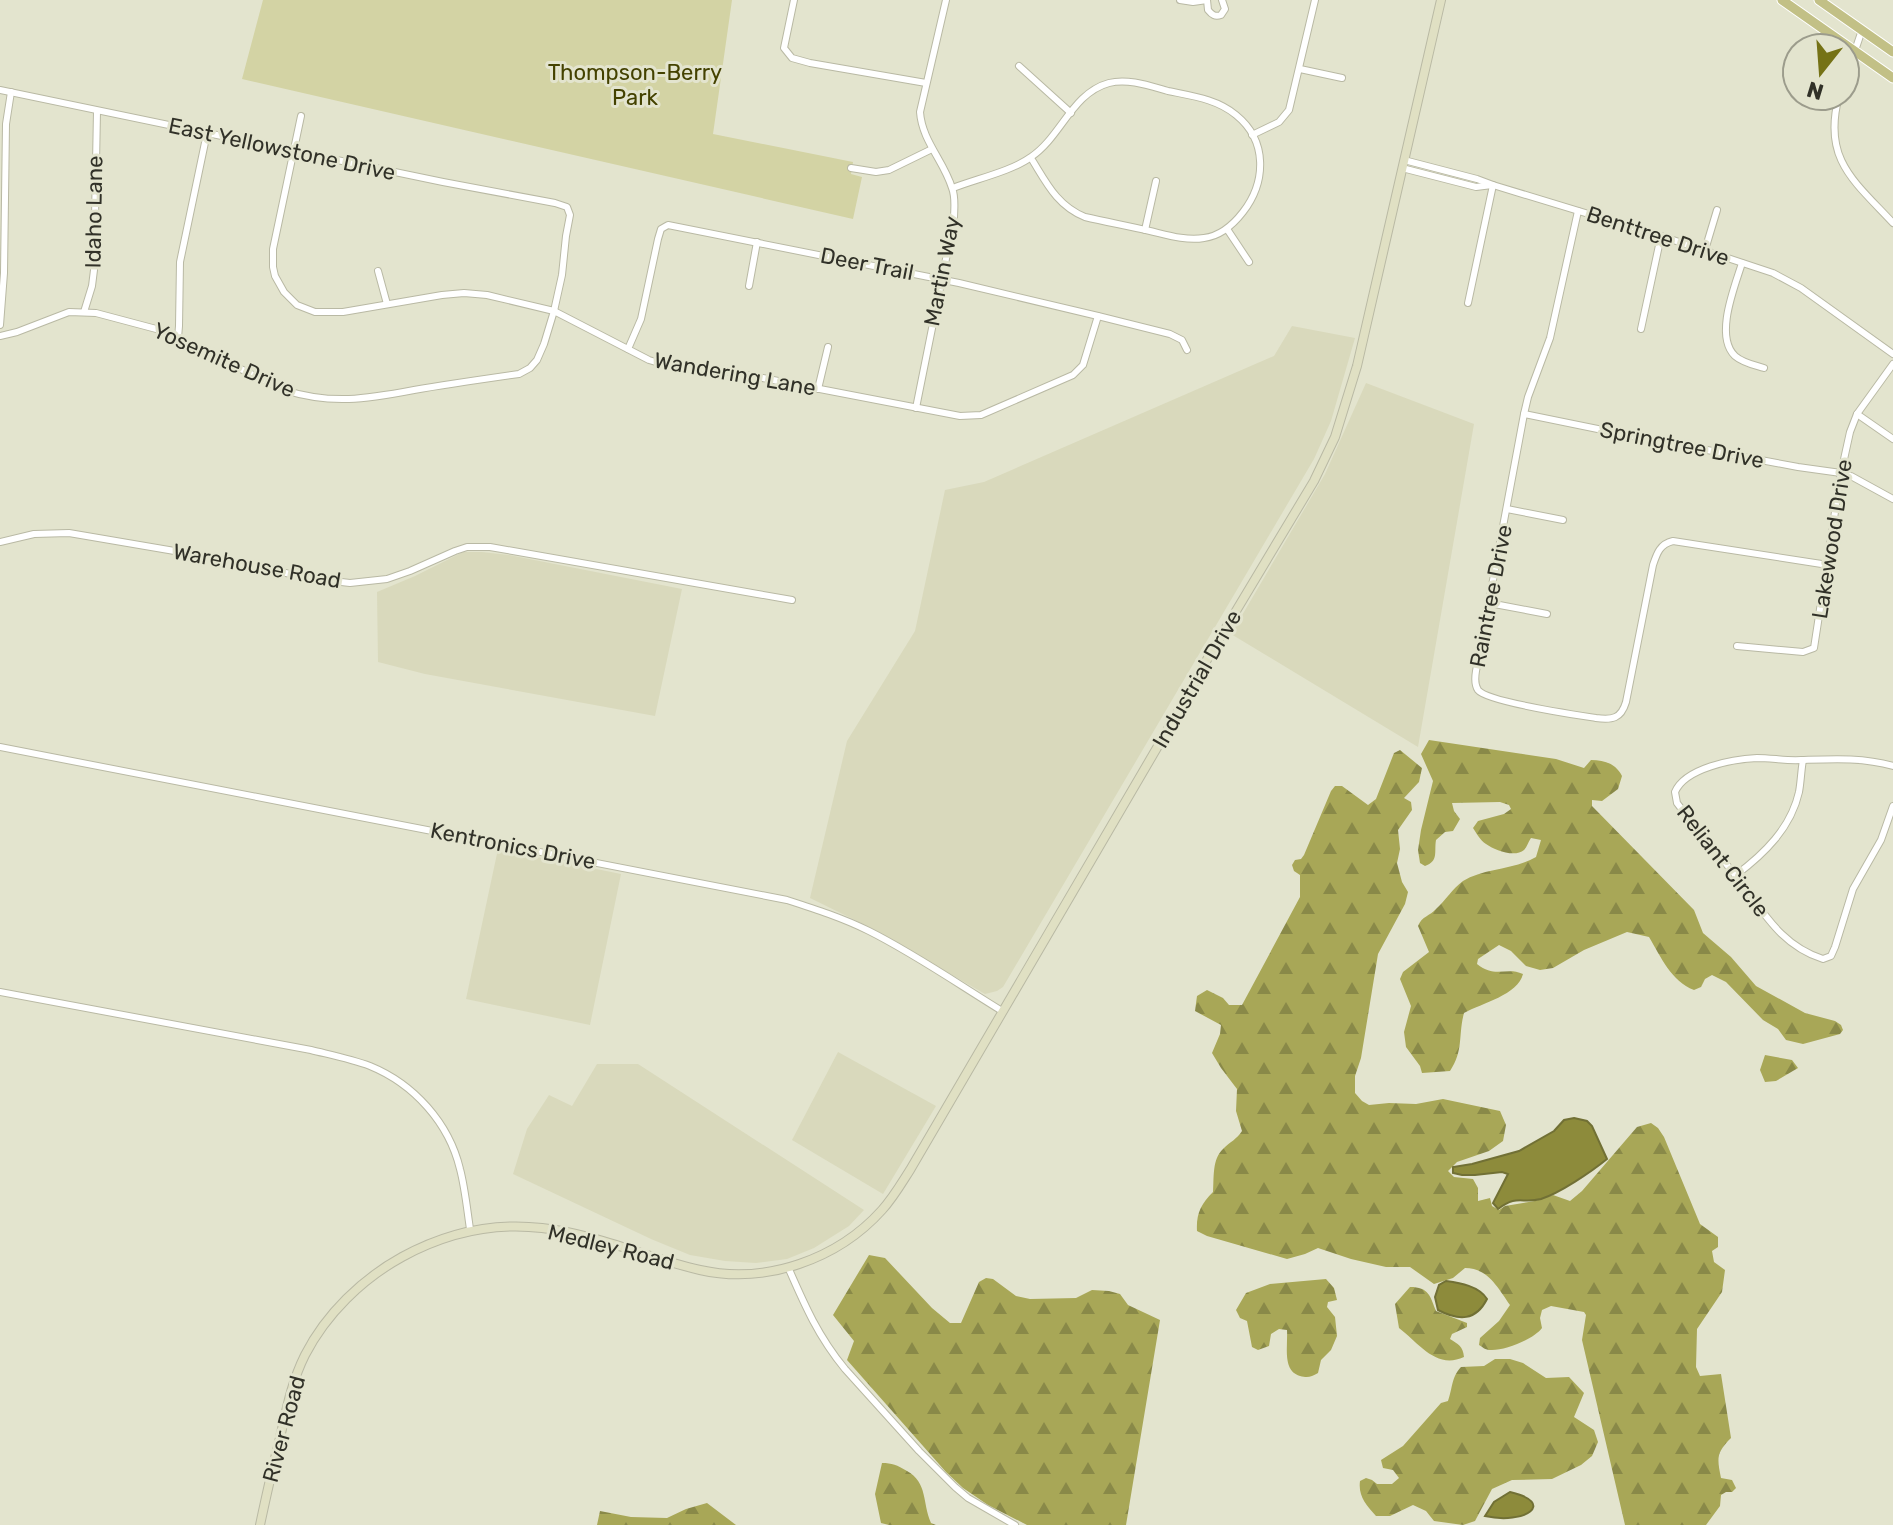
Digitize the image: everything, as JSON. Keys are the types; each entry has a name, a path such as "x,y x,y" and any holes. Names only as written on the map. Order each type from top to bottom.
{"main road":[{"path":"1782,0 1828,32"},
{"path":"1819,0 1893,52"},
{"path":"1861,55 1893,78"}],"street":[{"path":"794,0 784,48 792,58 926,83"},
{"name":"Martin Way","path":"916,408 954,219 953,188 921,121 921,103 946,0"},
{"path":"1180,0 1207,0 1208,10 1214,16 1221,15 1225,9 1222,0"},
{"path":"1252,135 1279,122 1293,101 1315,0"},
{"name":"Industrial Drive","path":"788,1267 818,1258 848,1240 883,1209 910,1170 1320,467 1335,437 1357,366 1441,0"},
{"path":"1019,66 1071,113"},
{"path":"1300,69 1342,78"},
{"path":"953,188 1031,158 1083,98 1098,87 1115,81 1210,100 1237,115 1257,146 1260,182 1247,207 1227,229 1215,236 1179,238 1085,217 1066,207 1052,193 1031,158"},
{"name":"East Yellowstone Drive","path":"0,90 565,206"},
{"path":"0,325 4,273 6,124 11,92"},
{"name":"Idaho Lane","path":"84,312 94,270 97,111"},
{"path":"1835,112 1834,136 1838,155 1855,182 1893,223"},
{"name":"Wandering Lane","path":"301,116 273,249 273,267 279,284 290,299 315,312 343,312 442,295 475,293 554,311 649,360 669,366 714,369 960,416 981,415 1079,371 1098,316"},
{"path":"178,338 180,262 207,133"},
{"path":"851,168 876,172 889,170 932,149"},
{"name":"Benttree Drive","path":"1403,164 1477,179 1773,273 1801,288 1893,354"},
{"path":"1145,230 1156,181"},
{"path":"1468,303 1493,185"},
{"name":"Yosemite Drive","path":"0,336 60,314 84,312 151,326 299,395 349,400 519,374 537,360 554,311 570,215 565,206"},
{"path":"1705,250 1717,210"},
{"name":"Raintree Drive","path":"1578,211 1550,338 1524,414 1476,671 1478,690 1505,701 1610,720 1621,714 1653,565 1662,546 1673,541 1828,565"},
{"name":"Deer Trail","path":"628,349 641,319 658,239 664,226 672,225 941,280 1098,316 1170,334 1182,340 1187,350"},
{"path":"1227,229 1249,262"},
{"path":"1641,329 1661,236"},
{"path":"749,286 757,242"},
{"path":"1742,263 1726,320 1726,342 1738,359 1764,368"},
{"path":"378,271 387,304"},
{"path":"818,389 828,347"},
{"name":"Lakewood Drive","path":"1737,646 1803,652 1814,648 1850,432 1857,414 1893,364"},
{"name":"Springtree Drive","path":"1524,414 1841,473 1893,499"},
{"path":"1857,414 1893,439"},
{"path":"1507,509 1563,520"},
{"name":"Warehouse Road","path":"0,542 34,534 69,533 350,583 387,579 455,551 479,546 792,600"},
{"path":"1489,603 1547,614"},
{"name":"Kentronics Drive","path":"0,747 787,900 845,920 900,947 1002,1011"},
{"name":"Reliant Circle","path":"1893,766 1835,758 1760,758 1727,762 1687,778 1677,787 1675,798 1785,939 1812,955 1828,958 1835,947 1853,889 1891,820 1893,806"},
{"path":"1736,875 1766,850 1787,822 1799,792 1803,760"},
{"path":"1885,831 1893,834"},
{"path":"0,992 311,1050 379,1070 413,1092 438,1120 460,1167 470,1229"},
{"name":"Medley Road","path":"470,1229 541,1228 719,1273 754,1273 788,1267"},
{"name":"River Road","path":"260,1525 290,1391 313,1340 345,1300 377,1272 432,1242 470,1229"},
{"path":"788,1267 810,1317 845,1369 955,1487 1015,1525"}],"shaded area":[{"path":"1292,326 1355,338 1331,421 1314,459 1003,987 985,994 865,925 810,898 847,741 915,631 945,490 984,482 1274,356"},
{"path":"1366,383 1474,424 1418,747 1231,634 1325,474"},
{"path":"463,552 509,555 682,589 655,716 425,674 378,662 377,592"},
{"path":"498,849 621,874 590,1025 466,999"},
{"path":"838,1052 936,1106 883,1194 792,1140"},
{"path":"597,1064 638,1064 864,1210 849,1226 814,1248 787,1259 756,1263 725,1261 690,1255 651,1239 513,1174 527,1129 549,1095 572,1106"},
{"path":"1574,1118 1587,1121 1592,1126 1607,1159 1549,1196 1515,1201 1498,1209 1493,1203 1508,1174 1453,1173 1453,1167 1519,1151 1554,1131 1564,1120"},
{"path":"1446,1281 1474,1288 1487,1299 1472,1315 1460,1317 1446,1314 1438,1310 1435,1297 1439,1285"},
{"path":"1510,1492 1532,1502 1530,1512 1512,1518 1485,1516 1494,1502"}],"green space":[{"name":"Thompson-Berry Park","path":"263,0 732,0 713,134 853,162 851,174 862,177 853,219 242,79"},
{"path":"1429,740 1556,759 1584,768 1591,760 1613,766 1622,776 1618,789 1602,801 1592,800 1592,806 1694,910 1703,933 1731,957 1756,986 1805,1013 1835,1021 1843,1030 1840,1034 1803,1044 1786,1040 1726,982 1712,975 1694,990 1679,981 1667,968 1649,937 1627,932 1584,950 1553,968 1540,970 1526,966 1511,951 1499,945 1478,959 1477,964 1490,971 1523,974 1520,981 1507,993 1464,1013 1459,1049 1450,1071 1422,1073 1406,1047 1404,1032 1411,1006 1400,979 1403,972 1429,952 1418,926 1463,881 1536,857 1541,840 1531,838 1524,850 1515,853 1494,849 1482,841 1473,828 1478,821 1504,814 1511,809 1509,805 1500,802 1452,803 1460,819 1453,831 1445,832 1436,840 1432,862 1425,866 1420,863 1421,830 1433,781 1421,754"},
{"path":"1400,750 1422,768 1419,782 1404,798 1411,802 1412,810 1398,830 1400,849 1397,863 1408,892 1405,904 1378,954 1361,1058 1355,1076 1355,1093 1369,1105 1416,1104 1443,1099 1500,1111 1506,1125 1503,1141 1489,1151 1457,1162 1448,1171 1454,1177 1473,1179 1478,1188 1478,1201 1490,1198 1492,1206 1499,1210 1553,1195 1570,1201 1637,1127 1651,1123 1658,1128 1700,1224 1718,1237 1718,1247 1712,1251 1714,1262 1725,1270 1722,1292 1697,1329 1696,1367 1700,1376 1721,1374 1731,1438 1720,1452 1719,1465 1721,1478 1732,1480 1736,1488 1721,1495 1720,1506 1706,1525 1625,1525 1582,1340 1584,1312 1551,1306 1542,1310 1542,1328 1533,1336 1512,1346 1488,1350 1479,1345 1480,1338 1499,1321 1510,1305 1492,1280 1480,1271 1465,1268 1453,1278 1434,1284 1410,1267 1386,1267 1318,1248 1287,1259 1197,1231 1200,1210 1213,1192 1214,1169 1219,1153 1242,1131 1236,1111 1237,1089 1212,1053 1221,1025 1195,1011 1197,996 1207,990 1223,998 1229,1005 1242,1005 1300,897 1300,875 1292,865 1304,855 1331,791 1335,786 1342,786 1368,805 1376,799 1394,753"},
{"path":"1765,1055 1792,1060 1798,1068 1776,1081 1765,1082 1760,1070"},
{"path":"869,1255 885,1258 950,1323 961,1323 979,1282 986,1278 993,1279 1016,1296 1030,1299 1076,1298 1092,1290 1109,1291 1120,1294 1128,1305 1160,1320 1126,1525 1027,1525 988,1505 946,1472 847,1360 854,1341 833,1315"},
{"path":"1326,1279 1334,1288 1337,1300 1328,1302 1327,1307 1335,1317 1337,1336 1331,1350 1321,1360 1318,1373 1303,1377 1294,1373 1288,1363 1287,1330 1279,1329 1271,1334 1269,1346 1258,1350 1252,1347 1247,1321 1240,1318 1236,1310 1246,1293 1270,1284"},
{"path":"1410,1287 1425,1291 1436,1311 1467,1323 1467,1327 1452,1334 1450,1339 1458,1344 1464,1357 1445,1360 1436,1357 1399,1328 1395,1304"},
{"path":"1495,1359 1523,1363 1546,1378 1569,1377 1584,1393 1574,1417 1594,1430 1598,1442 1592,1456 1552,1479 1512,1480 1492,1489 1475,1521 1463,1525 1434,1521 1426,1511 1413,1505 1390,1516 1376,1516 1362,1496 1360,1481 1366,1478 1377,1484 1392,1484 1399,1478 1393,1470 1383,1468 1381,1460 1403,1446 1441,1403 1448,1401 1461,1367 1484,1366"},
{"path":"882,1463 897,1466 914,1476 921,1487 931,1523 936,1525 881,1523 875,1494"},
{"path":"707,1503 736,1525 597,1525 600,1511 631,1517 667,1518"}]}
